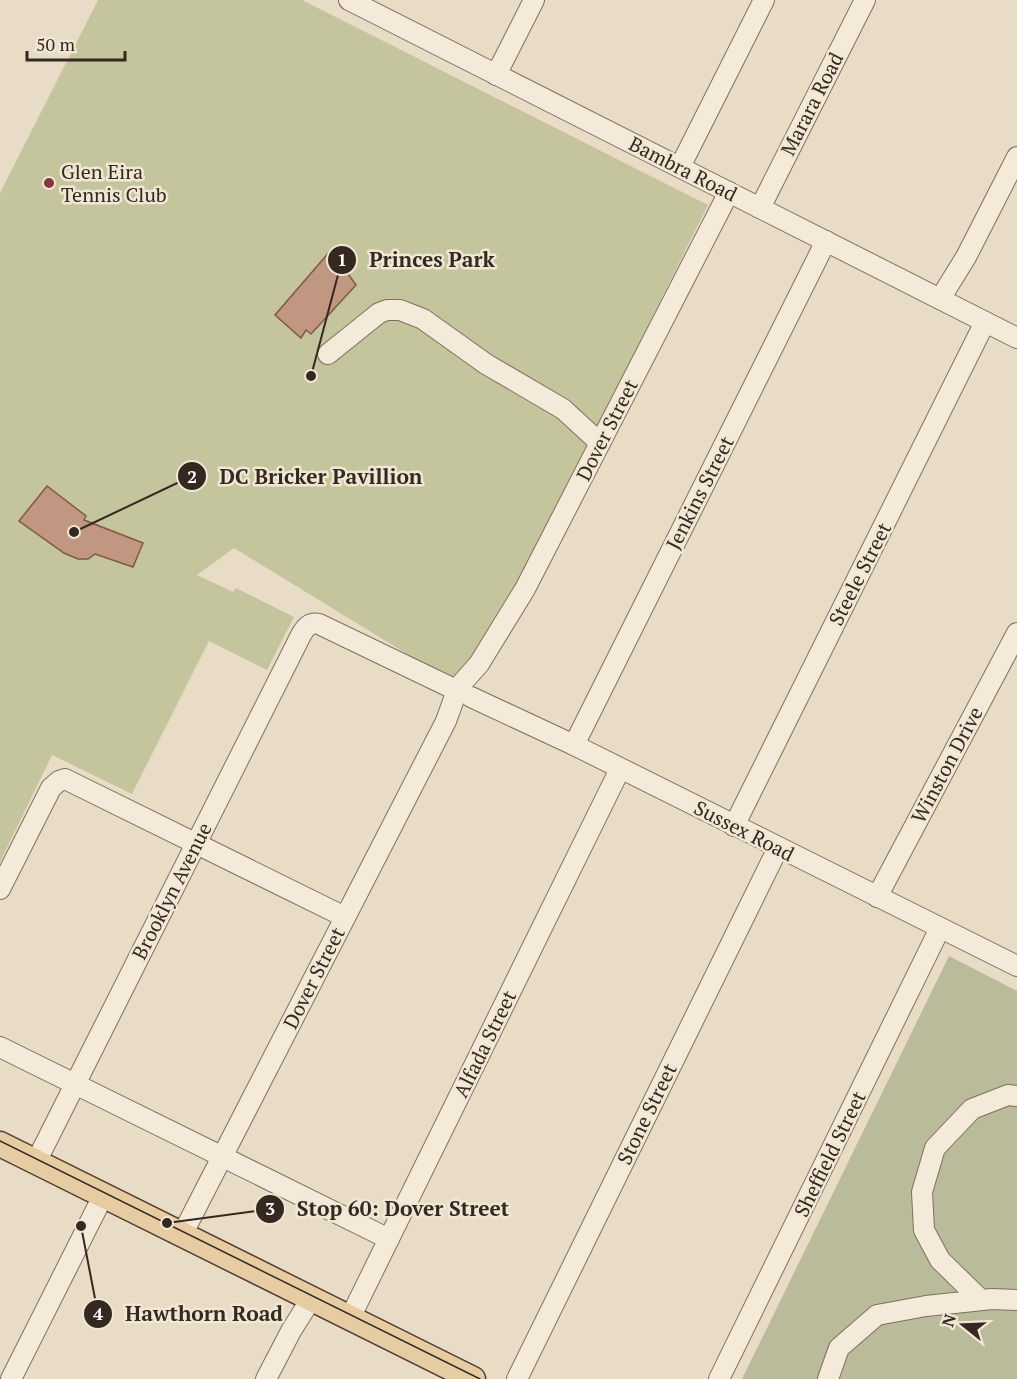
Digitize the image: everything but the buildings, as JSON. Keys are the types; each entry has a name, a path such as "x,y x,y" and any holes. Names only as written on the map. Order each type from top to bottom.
{"main road":[{"path":"0,1144 473,1379"}],"street":[{"name":"Bambra Road","path":"349,0 1017,338"},
{"path":"496,75 534,0"},
{"path":"680,167 764,0"},
{"name":"Marara Road","path":"760,208 865,0"},
{"path":"944,301 1017,157"},
{"name":"Dover Street","path":"182,1235 446,721 525,589 729,192"},
{"name":"Jenkins Street","path":"574,745 826,241"},
{"path":"328,354 380,313 387,310 400,310 433,325 479,360 563,409 600,443"},
{"name":"Steele Street","path":"734,826 985,322"},
{"name":"Sussex Road","path":"313,623 324,626 429,678 574,745 1017,966"},
{"name":"Brooklyn Avenue","path":"36,1162 301,635 307,626 313,623"},
{"name":"Winston Drive","path":"877,897 1017,633"},
{"name":"Alfada Street","path":"350,1318 620,769"},
{"path":"0,889 51,788 62,779 72,781 345,917"},
{"name":"Stone Street","path":"517,1379 778,848"},
{"name":"Sheffield Street","path":"719,1379 940,928"},
{"path":"0,1047 389,1239"},
{"path":"981,1300 940,1260 924,1230 922,1192 935,1148 972,1109 1008,1095 1017,1096"},
{"path":"8,1374 103,1196"},
{"path":"266,1379 307,1297"},
{"path":"828,1379 839,1348 878,1315 926,1306 981,1300 1017,1300"}],"green space":[{"path":"98,0 302,0 708,205 519,585 498,621 458,677 453,679 443,676 234,548 197,575 233,592 236,588 294,617 267,670 209,641 132,794 52,755 0,862 0,193"},
{"path":"949,956 1017,991 1017,1379 742,1379"}],"tram line":[{"path":"0,1141 480,1379"}],"place":[{"name":"Glen Eira Tennis Club","path":"49,183"},
{"name":"Princes Park","path":"311,376"},
{"name":"DC Bricker Pavillion","path":"74,532"},
{"name":"Stop 60: Dover Street","path":"167,1223"},
{"name":"Hawthorn Road","path":"81,1226"}]}
